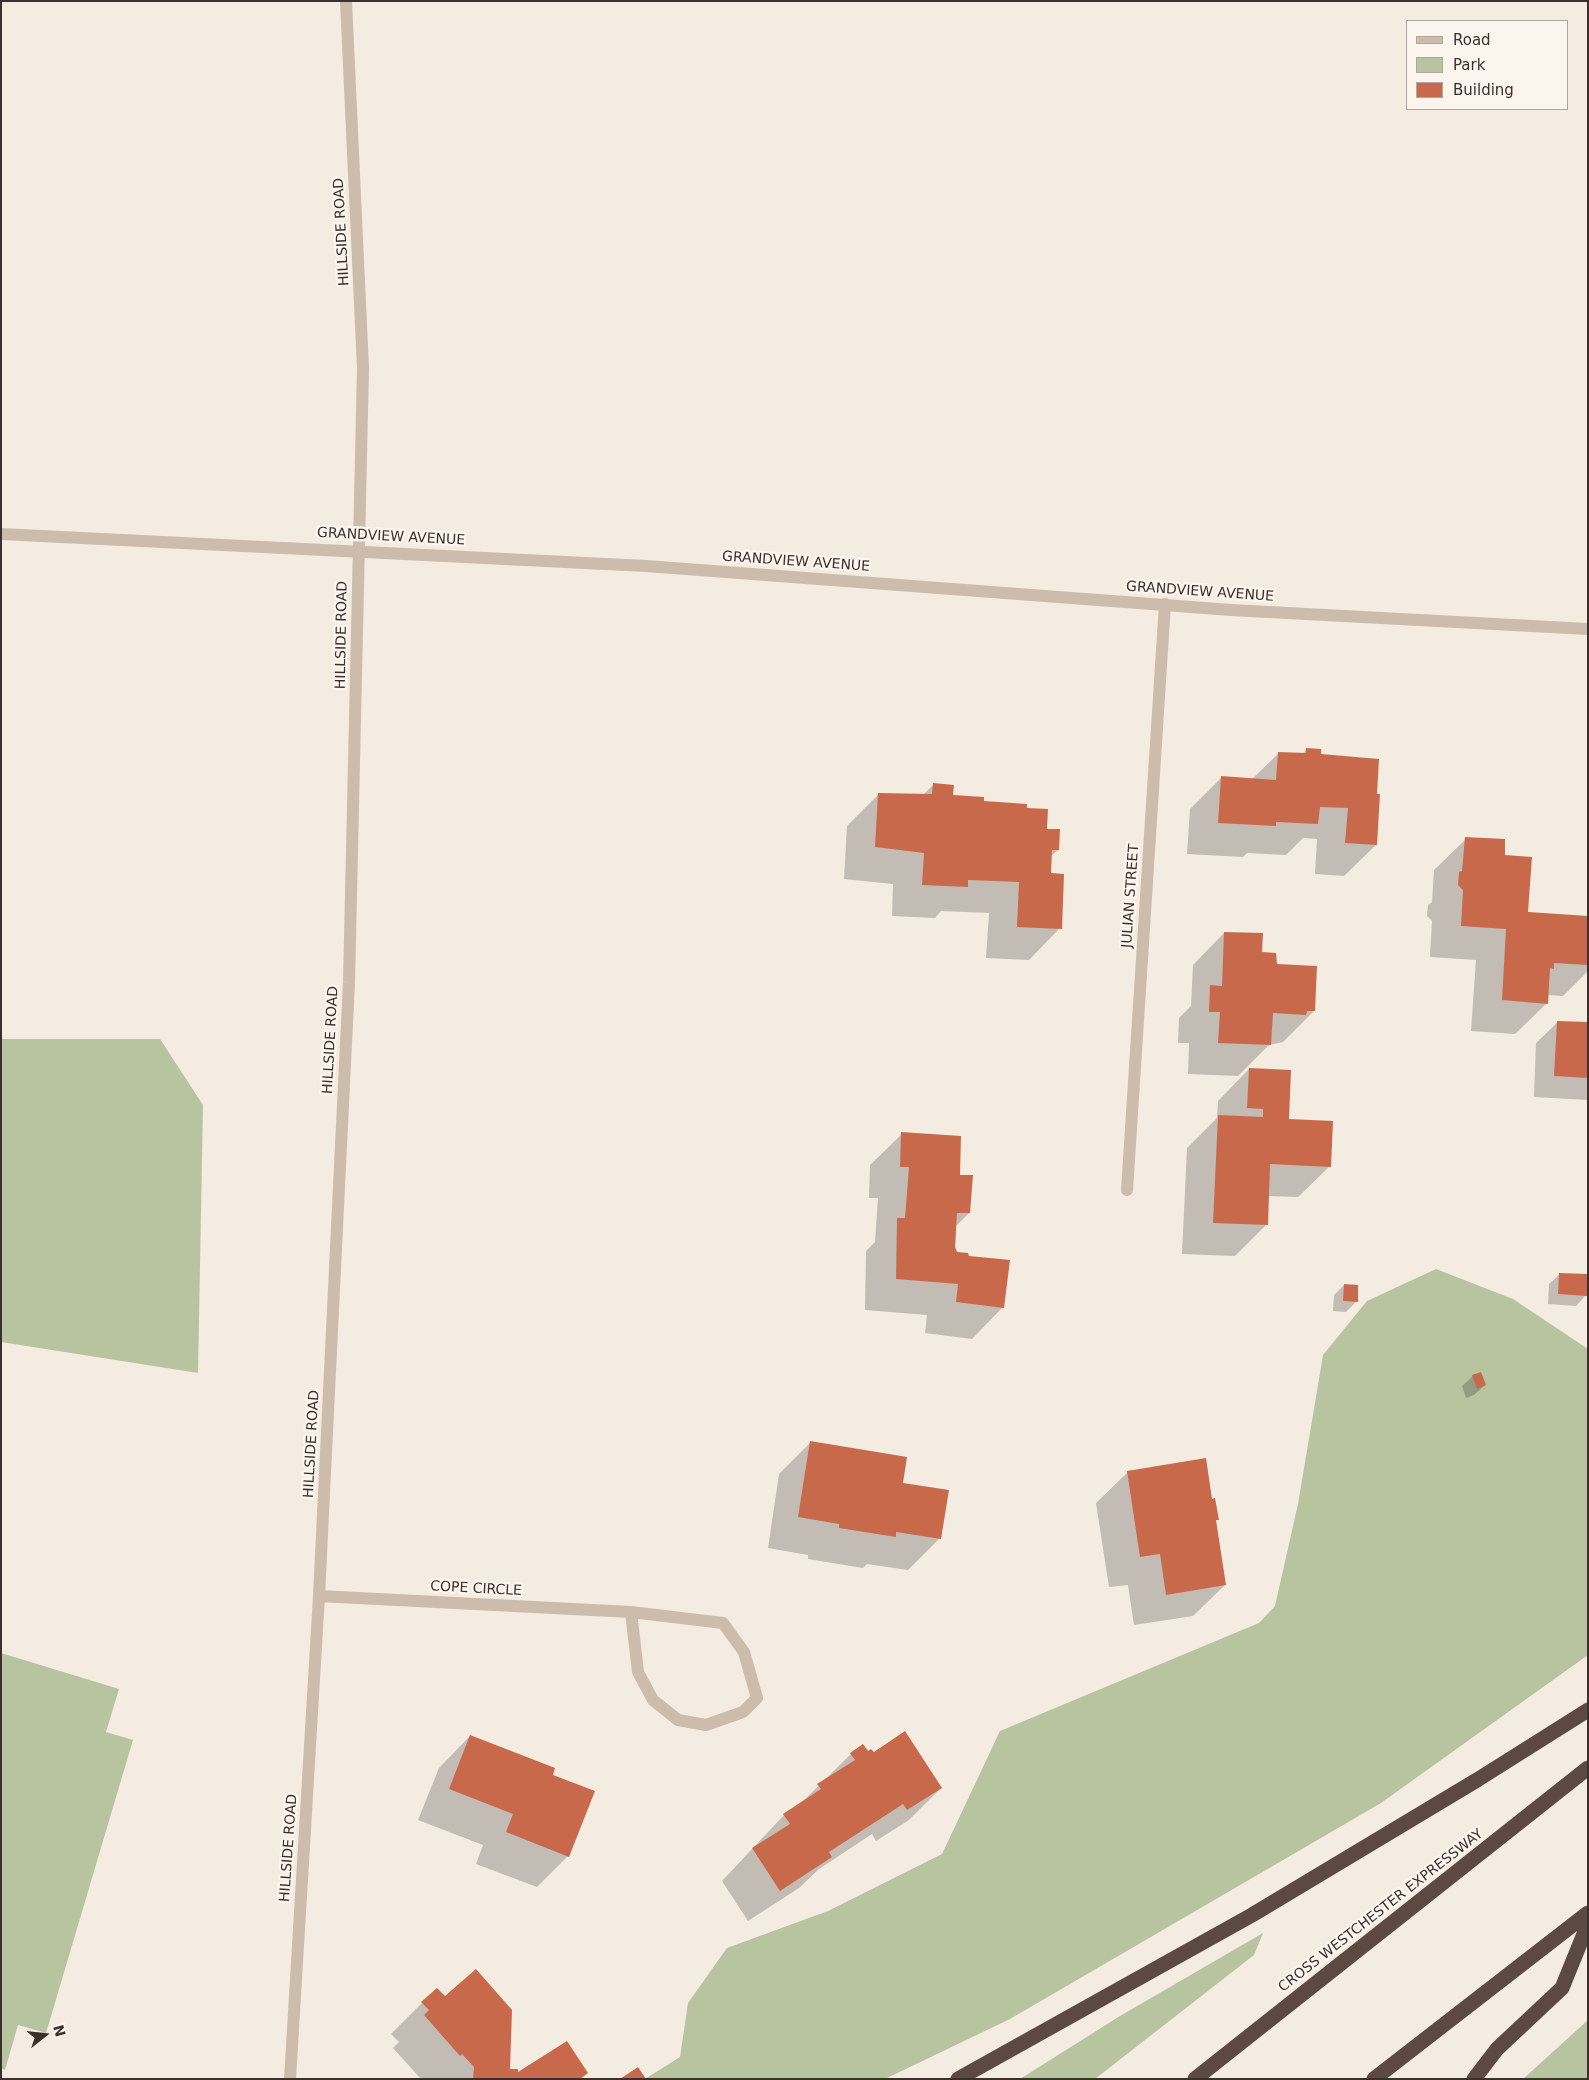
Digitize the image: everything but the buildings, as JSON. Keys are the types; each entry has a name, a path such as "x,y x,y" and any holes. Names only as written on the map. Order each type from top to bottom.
{"highway":[{"path":"958,2079 1252,1915 1468,1786 1588,1710"},
{"name":"CROSS WESTCHESTER EXPRESSWAY","path":"1195,2079 1588,1768"},
{"path":"1374,2079 1588,1912"},
{"path":"1474,2079 1497,2049 1562,1988 1588,1924"}],"street":[{"name":"HILLSIDE ROAD","path":"290,2079 319,1596 349,982 363,368 346,1"},
{"name":"GRANDVIEW AVENUE","path":"1,534 655,566 1231,610 1588,629"},
{"name":"JULIAN STREET","path":"1127,1190 1165,604"},
{"name":"COPE CIRCLE","path":"319,1596 631,1612 723,1623 744,1652 757,1698 743,1712 706,1725 678,1720 653,1700 638,1672 631,1612"}],"green space":[{"path":"1,1039 160,1039 203,1105 198,1373 1,1342"},
{"path":"1436,1269 1513,1299 1588,1349 1588,1655 1381,1803 1010,2019 885,2079 645,2079 680,2057 688,2003 727,1948 828,1911 942,1854 1000,1731 1259,1623 1275,1606 1298,1504 1323,1355 1367,1301"},
{"path":"1,1653 119,1689 106,1732 133,1740 46,2033 18,2025 5,2070 1,2068"},
{"path":"1263,1933 1254,1955 1095,2079 1020,2079 1120,2016"},
{"path":"1588,2020 1588,2079 1523,2079"}]}
